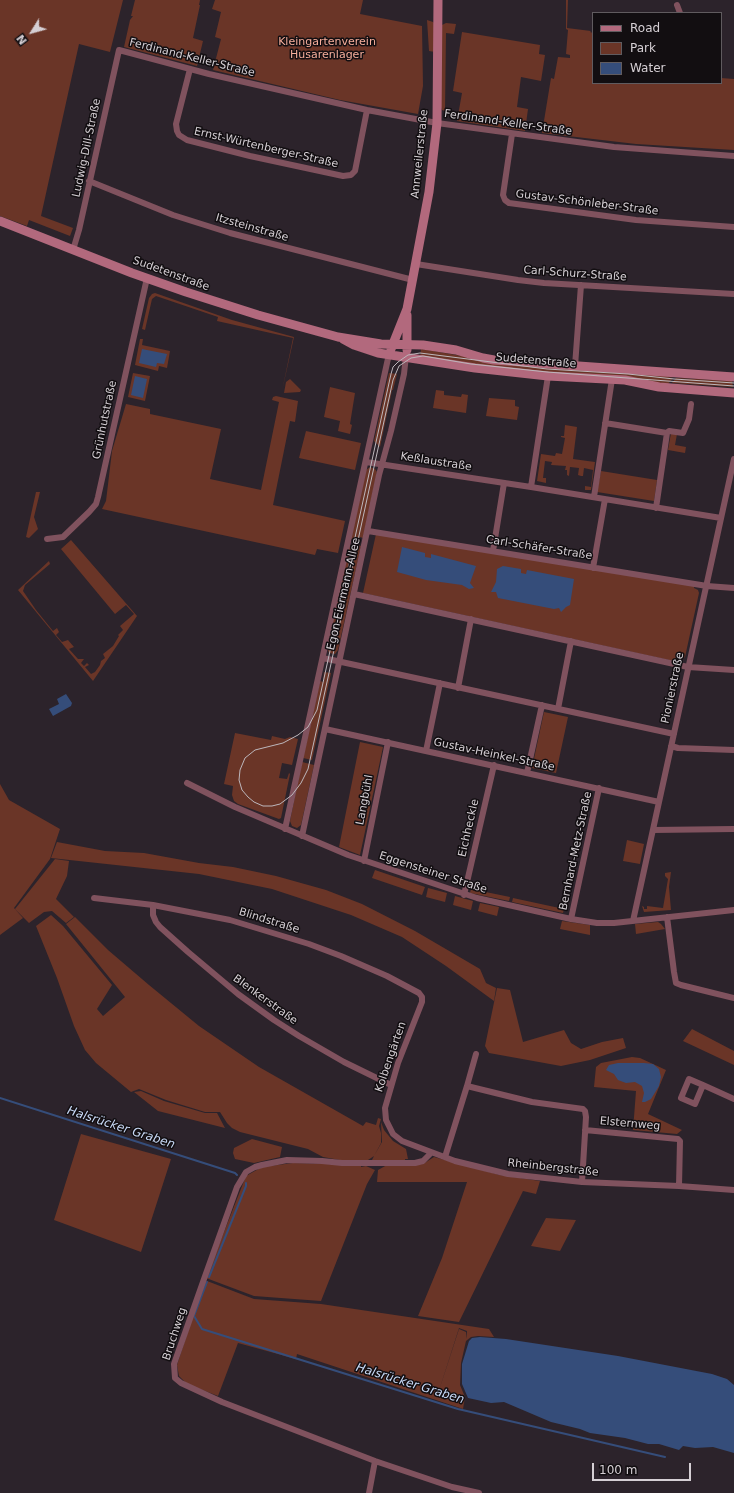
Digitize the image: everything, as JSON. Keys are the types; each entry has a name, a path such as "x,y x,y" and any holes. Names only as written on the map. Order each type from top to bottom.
{"main road":[{"name":"Annweilerstraße","path":"389,354 407,309 429,192 437,123 438,0"},
{"name":"Sudetenstraße","path":"0,221 147,278 230,307 338,337 381,344 423,345 456,350 494,360 734,377"},
{"name":"Annweilerstraße","path":"406,356 407,309"},
{"name":"Sudetenstraße","path":"338,337 365,349 475,368 548,376 612,379 637,382 659,387 734,393"}],"street":[{"path":"677,5 680,12"},
{"name":"Ferdinand-Keller-Straße","path":"119,50 190,69 368,110 437,123 512,134 629,148 734,156"},
{"name":"Ludwig-Dill-Straße","path":"73,250 79,230 119,50"},
{"name":"Ernst-Würtenberger-Straße","path":"190,69 176,124 179,135 187,140 250,156 343,176 351,175 355,171 368,110"},
{"name":"Gustav-Schönleber-Straße","path":"512,134 503,195 505,200 509,203 636,220 734,227"},
{"name":"Itzsteinstraße","path":"90,181 174,215 230,234 413,280"},
{"name":"Carl-Schurz-Straße","path":"416,264 518,280 734,294"},
{"name":"Grünhutstraße","path":"47,539 63,537 96,504 147,278"},
{"name":"Sudetenstraße","path":"575,366 581,285"},
{"name":"Egon-Eiermann-Allee","path":"285,829 389,354"},
{"name":"Egon-Eiermann-Allee","path":"302,836 338,662 382,464 404,374 406,356"},
{"path":"531,487 548,376"},
{"path":"594,497 612,379"},
{"path":"605,423 667,433 670,431 683,433 689,419 691,404"},
{"path":"656,508 667,433"},
{"name":"Pionierstraße","path":"634,921 734,459"},
{"name":"Keßlaustraße","path":"366,462 721,518"},
{"path":"493,551 504,483"},
{"path":"594,568 605,499"},
{"name":"Carl-Schäfer-Straße","path":"368,531 707,586 734,588"},
{"path":"354,594 688,667 734,670"},
{"path":"458,688 471,619"},
{"path":"558,709 571,641"},
{"path":"323,658 674,734"},
{"path":"426,751 440,683"},
{"path":"527,773 542,706"},
{"name":"Gustav-Heinkel-Straße","path":"325,729 659,802"},
{"name":"Langbühl","path":"364,861 388,742"},
{"path":"671,746 678,748 734,750"},
{"name":"Eichheckle","path":"464,895 494,765"},
{"name":"Eggensteiner Straße","path":"187,783 235,807 302,836 364,861 464,895 571,919 596,922 634,921 734,910"},
{"name":"Bernhard-Metz-Straße","path":"571,919 599,788"},
{"path":"653,830 734,829"},
{"name":"Blindstraße","path":"94,898 153,905 230,920 309,944 387,976 419,993 422,998 422,1002"},
{"name":"Blenkerstraße","path":"153,905 153,915 160,927 232,990 299,1036 344,1062 391,1085"},
{"path":"667,917 676,983 734,998"},
{"name":"Kolbengärten","path":"386,1120 386,1103 391,1085 422,1002"},
{"path":"445,1158 476,1054"},
{"path":"703,1085 734,1099"},
{"path":"467,1086 532,1102 580,1108 586,1114 585,1130"},
{"name":"Rheinbergstraße","path":"386,1120 398,1139 445,1158 508,1174 582,1182 734,1190"},
{"name":"Elsternweg","path":"582,1182 585,1130 678,1139 680,1141 679,1186"},
{"name":"Bruchweg","path":"431,1153 423,1161 415,1163 342,1163 322,1160 287,1160 262,1164 246,1172 237,1187 174,1364 175,1378 181,1383 222,1402 375,1461 452,1487 479,1493"},
{"path":"369,1493 375,1461"}],"green space":[{"path":"0,0 123,0 110,52 79,44 41,216 73,228 70,236 29,220 27,226 0,216"},
{"path":"135,0 200,0 193,38 203,41 197,66 124,47 130,20 133,16 131,16"},
{"name":"Kleingartenverein Husarenlager","path":"215,0 363,0 360,14 422,26 423,86 418,114 340,100 213,70 221,39 215,37 221,12 212,9"},
{"path":"566,0 568,0 567,28 591,31 590,32 592,33 592,84 722,84 722,78 734,79 734,150 636,144 542,133 551,78 554,79 558,57 570,58 570,55 566,54 568,30 566,29"},
{"path":"427,20 435,24 435,52 429,51"},
{"path":"446,23 456,24 454,34 446,33 445,111 442,110 440,105 442,25"},
{"path":"462,32 540,45 539,54 545,55 541,81 521,77 517,107 528,109 525,131 457,121 462,93 453,91"},
{"path":"155,293 232,320 294,337 282,391 293,338 217,321 218,317 156,296 152,299 145,330 142,329 149,298"},
{"path":"140,339 143,339 142,345 170,351 167,368 159,366 158,371 135,365"},
{"path":"421,349 462,356 668,375 668,377 673,378 668,384 528,372 420,357"},
{"path":"133,373 150,376 145,401 128,397"},
{"path":"389,373 397,374 392,390 380,447 374,441"},
{"path":"676,378 732,381 733,387 672,383"},
{"path":"290,379 301,390 300,392 284,393 286,382"},
{"path":"330,387 355,393 350,424 352,425 350,434 338,431 340,421 324,417"},
{"path":"436,390 444,391 444,395 461,397 462,394 468,395 466,413 433,408"},
{"path":"276,396 298,401 295,422 290,421 273,505 345,521 338,553 317,549 315,555 102,509 106,501 112,451 126,404 150,409 150,414 221,429 210,479 261,490 279,402 272,400 273,397"},
{"path":"489,398 515,400 515,406 519,407 517,420 486,416"},
{"path":"565,425 577,427 573,459 595,462 591,490 585,490 585,486 591,487 593,470 584,468 583,476 581,476 578,475 579,468 570,467 569,476 567,475 567,470 565,470 566,466 551,465 552,462 545,461 543,478 546,478 546,483 537,481 541,454 555,456 556,453 562,454 565,438 561,436 564,436"},
{"path":"306,431 361,443 355,470 299,458"},
{"path":"671,433 677,434 675,445 686,447 685,453 668,450"},
{"path":"370,467 375,469 377,472 363,538 360,537 359,541 351,539 366,470"},
{"path":"601,471 657,480 654,501 597,492"},
{"path":"36,492 40,492 34,517 38,529 29,538 26,537"},
{"path":"376,534 694,586 699,593 685,657 678,662 363,593"},
{"path":"71,540 137,616 93,681 18,590 49,561 50,564 25,585 23,591 53,631 57,628 59,632 56,635 62,642 68,640 74,647 69,649 78,659 84,659 81,663 84,666 87,663 89,665 85,667 91,674 95,672 101,661 105,658 103,654 113,646 119,636 118,635 123,630 120,626 134,614 126,605 115,614 61,549"},
{"path":"352,544 361,546 338,650 335,654 329,653 327,648 349,547 352,548"},
{"path":"324,672 331,673 312,760 303,758 320,681 323,682"},
{"path":"544,712 568,717 556,773 532,768"},
{"path":"235,733 271,740 272,736 285,739 290,737 298,739 292,765 282,763 279,778 287,779 289,773 290,774 281,818 279,819 238,804 234,801 232,795 233,786 224,784"},
{"path":"360,742 383,747 360,855 339,847"},
{"path":"302,762 314,765 301,825 297,828 292,826 290,821"},
{"path":"0,784 9,800 60,829 50,859 14,908 23,918 0,935"},
{"path":"627,840 644,844 640,864 623,861"},
{"path":"57,842 105,851 144,853 199,863 233,867 276,876 326,890 362,904 415,931 480,969 486,983 496,988 494,1001 446,966 402,937 351,915 272,889 199,874 51,858"},
{"path":"55,859 69,861 67,876 56,899 74,917 66,923 52,911 44,912 29,923 15,909"},
{"path":"375,870 425,887 422,895 372,878"},
{"path":"671,872 669,887 671,910 644,912 642,906 644,909 647,909 647,906 663,908 668,879 665,876 665,873"},
{"path":"428,888 447,893 445,902 426,897"},
{"path":"471,889 510,897 509,901 470,893"},
{"path":"455,896 473,901 471,910 453,905"},
{"path":"513,898 564,909 563,913 512,902"},
{"path":"480,903 499,907 497,916 478,911"},
{"path":"51,915 63,926 112,985 97,1009 103,1016 125,997 66,924 75,917 108,950 199,1026 259,1067 363,1126 366,1122 376,1125 378,1118 381,1119 379,1126 381,1143 374,1156 368,1160 340,1160 323,1157 308,1149 240,1132 232,1128 227,1123 220,1112 205,1112 166,1100 139,1089 131,1092 96,1063 85,1050 74,1026 36,926"},
{"path":"562,921 590,925 590,935 560,929"},
{"path":"658,922 665,929 636,934 635,924"},
{"path":"497,988 510,990 523,1042 564,1030 571,1043 581,1049 602,1042 623,1038 626,1048 590,1060 561,1066 489,1053 485,1046"},
{"path":"692,1029 734,1051 734,1065 683,1041"},
{"path":"632,1057 640,1058 666,1070 648,1114 682,1130 677,1134 633,1130 636,1091 594,1087 596,1067 601,1063"},
{"path":"141,1091 164,1101 205,1113 217,1113 225,1128 158,1111 134,1092"},
{"path":"381,1122 384,1130 393,1141 406,1149 408,1159 405,1159 405,1161 372,1160 382,1142"},
{"path":"81,1134 171,1159 141,1252 54,1220"},
{"path":"252,1139 282,1147 280,1157 254,1163 235,1159 233,1153 234,1148"},
{"path":"434,1157 500,1175 540,1181 536,1194 523,1191 459,1322 418,1316 442,1258 467,1182 377,1182 378,1170 387,1165 423,1164"},
{"path":"293,1163 361,1165 361,1167 366,1166 375,1170 367,1184 321,1301 254,1296 206,1278 246,1176 262,1167"},
{"path":"546,1218 576,1220 560,1251 531,1246"},
{"path":"207,1281 254,1299 321,1304 489,1329 494,1337 471,1337 466,1341 461,1363 460,1385 465,1397 463,1409 297,1354 296,1359 238,1343 218,1396 187,1384 179,1376 177,1365 204,1283","holes":["459,1328 467,1331 467,1339 466,1332 459,1329 436,1400"]}],"water":[{"path":"142,349 167,354 164,364 157,363 156,367 139,363"},
{"path":"135,376 147,379 143,398 131,395"},
{"path":"402,547 425,553 425,557 431,558 431,554 476,566 470,583 474,588 469,589 462,585 426,580 397,572"},
{"path":"503,566 521,569 521,573 526,574 527,570 574,579 570,605 561,612 559,608 554,609 498,598 496,592 491,592 496,582 497,569"},
{"path":"66,694 72,703 71,706 53,716 49,709 59,704 57,699"},
{"path":"618,1063 653,1064 659,1069 661,1077 659,1086 651,1099 642,1102 644,1093 642,1086 635,1082 626,1083 618,1080 614,1074 606,1070 609,1065"},
{"path":"480,1337 506,1339 618,1356 712,1374 727,1379 734,1385 734,1453 713,1447 695,1448 683,1446 679,1450 659,1444 648,1444 625,1438 590,1433 551,1422 504,1402 491,1403 468,1398 462,1384 462,1364 469,1341 472,1338"}],"waterway":[{"name":"Halsrücker Graben","path":"0,1098 235,1173 237,1175"},
{"name":"Halsrücker Graben","path":"209,1277 246,1183"},
{"name":"Halsrücker Graben","path":"207,1282 194,1316 202,1329 458,1409 665,1457"}],"tram line":[{"path":"734,383 547,369 420,353 408,355 398,362 393,367 391,374 317,710 308,727 298,735 283,743 255,750 245,758 240,770 239,780 242,790 254,802 263,806 280,804 292,795 301,783 308,769 393,380 399,366 411,358 423,356 471,364 547,372 734,386"}]}
